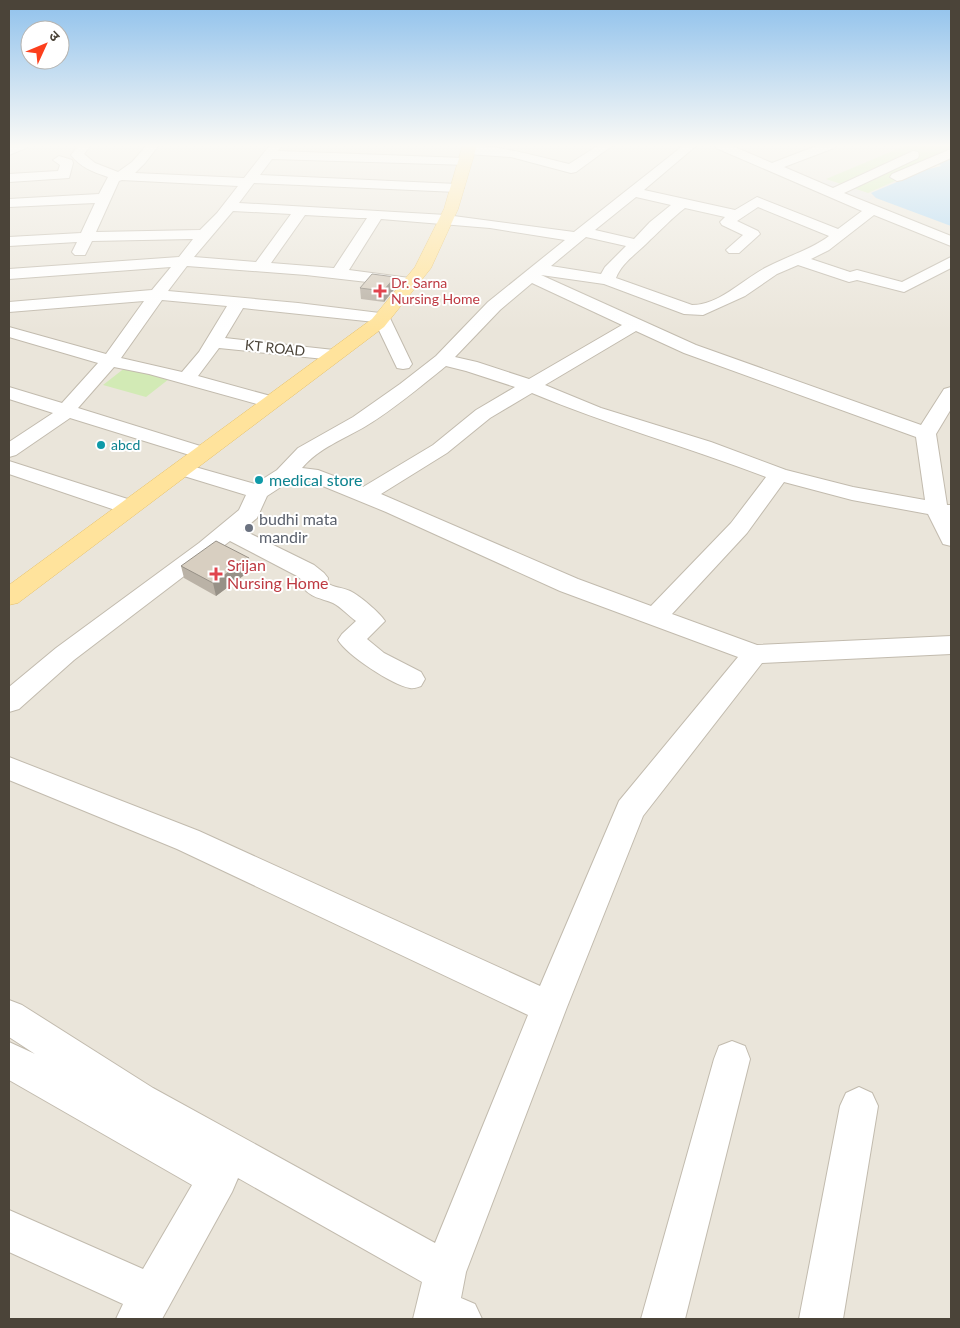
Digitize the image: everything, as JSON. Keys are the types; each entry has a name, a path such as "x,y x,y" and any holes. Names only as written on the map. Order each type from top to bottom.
{"main road":[{"path":"9,596 382,318 423,268 451,207"}],"street":[{"path":"73,270 85,237 100,207"},
{"path":"9,702 65,654 134,604 249,513 258,492 285,474 305,452 360,421 408,388 442,360 494,306 614,207"},
{"path":"607,280 611,270 655,226 677,207"},
{"path":"700,207 737,215"},
{"path":"734,250 753,234 727,222 748,207"},
{"path":"775,207 845,230"},
{"path":"807,207 845,230"},
{"path":"868,207 951,241"},
{"path":"9,451 61,416 110,361 204,234 228,208 447,218 638,244"},
{"path":"534,273 607,280 690,310 703,310 739,293 771,271 800,260 824,247 873,209"},
{"path":"260,266 284,236 300,211"},
{"path":"339,273 376,215"},
{"path":"9,242 85,237 204,234"},
{"path":"800,260 849,277 857,274 904,286 951,262"},
{"path":"9,274 184,261 339,273 412,282"},
{"path":"534,273 634,325 690,349 926,434"},
{"path":"9,307 157,295 382,318 403,364"},
{"path":"186,379 215,342 238,302"},
{"path":"9,315 30,306"},
{"path":"365,495 440,449 483,414 634,325"},
{"path":"9,332 110,361 271,402"},
{"name":"KT ROAD","path":"215,342 334,355"},
{"path":"442,360 471,366 530,386 594,412 704,446 780,474 852,493 944,511"},
{"path":"9,393 202,453"},
{"path":"951,393 926,434 951,539"},
{"path":"181,469 258,492"},
{"path":"13,473 130,507"},
{"path":"285,474 311,474 365,495 569,585 755,654 951,645"},
{"path":"655,617 740,528 780,474"},
{"path":"227,531 301,567 316,578 314,586 327,594 342,597 372,621 351,640 375,659 412,679"},
{"path":"9,1017 140,1101 445,1305 549,1008 630,810 755,654"},
{"path":"9,768 188,840 549,1008"},
{"path":"663,1319 732,1059"},
{"path":"9,1060 218,1178 145,1307 9,1231"},
{"path":"821,1319 859,1106"}],"shaded area":[{"path":"9,207 951,207 951,1319 9,1319"}],"green space":[{"path":"126,367 169,379 146,397 103,385"}],"water":[{"path":"900,207 951,207 951,226"}],"building":[{"path":"372,274 395,277 383,291 360,288"},
{"path":"216,541 249,558 213,583 181,566"}],"place":[{"name":"Dr. Sarna Nursing Home","path":"380,291"},
{"name":"abcd","path":"101,445"},
{"name":"medical store","path":"259,480"},
{"name":"budhi mata mandir","path":"249,528"},
{"name":"Srijan Nursing Home","path":"216,574"}]}
